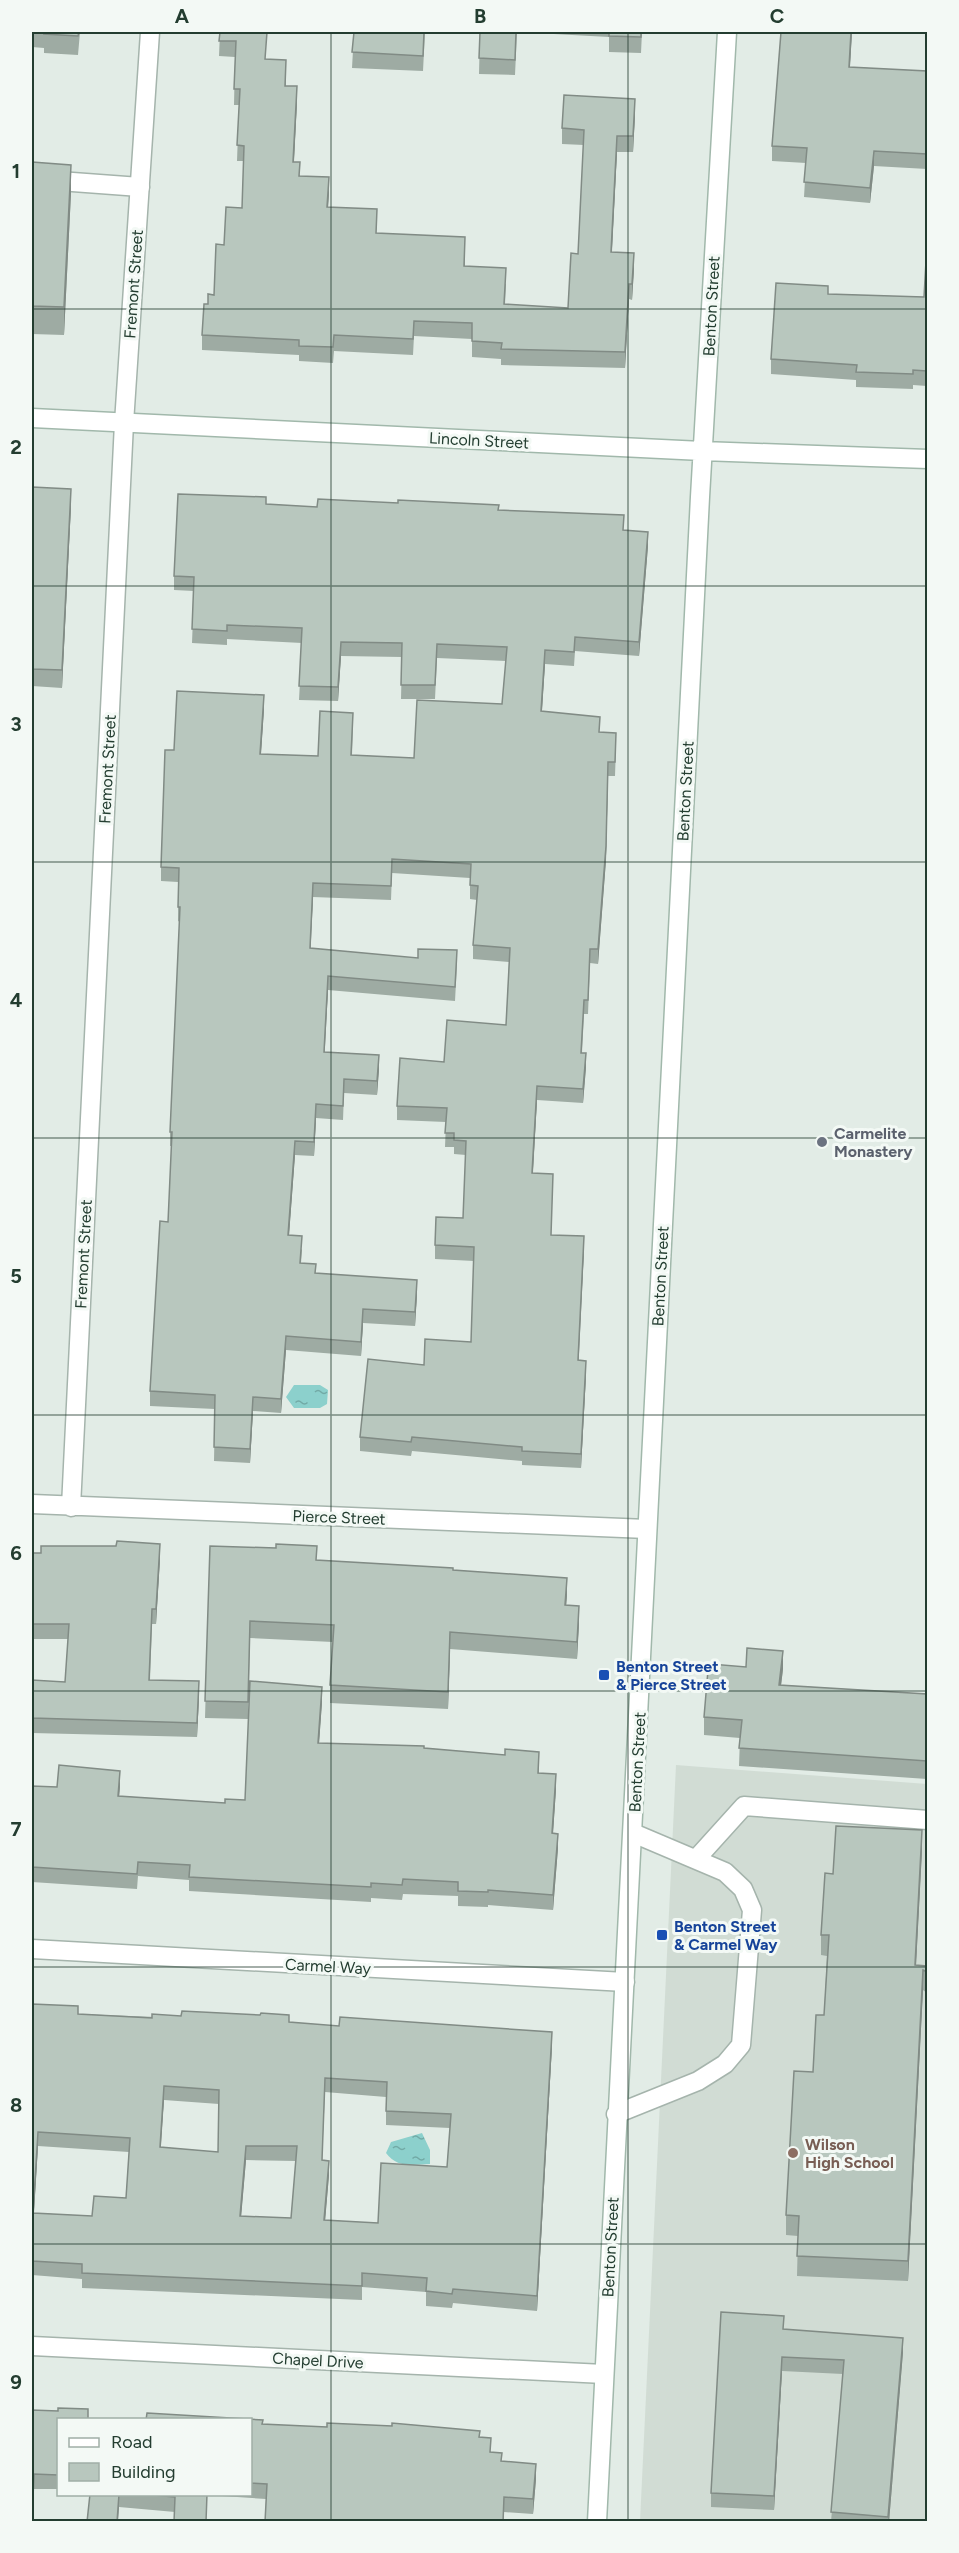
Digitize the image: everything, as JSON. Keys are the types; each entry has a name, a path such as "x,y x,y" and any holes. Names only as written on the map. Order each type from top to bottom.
{"main road":[{"name":"Fremont Street","path":"71,1507 124,423 150,32"},
{"name":"Benton Street","path":"597,2522 702,451 727,32"},
{"path":"32,179 140,187"},
{"name":"Lincoln Street","path":"32,418 702,451 927,459"},
{"name":"Pierce Street","path":"32,1504 647,1529"},
{"path":"697,1858 744,1806 927,1820"},
{"path":"616,2114 698,2081 725,2064 741,2045 752,1910 743,1889 725,1872 697,1858 633,1833"},
{"name":"Carmel Way","path":"32,1949 625,1982"},
{"name":"Chapel Drive","path":"32,2346 604,2374"}],"shaded area":[{"name":"Wilson High School","path":"676,1765 927,1784 927,2521 640,2522"}],"water":[{"path":"294,1385 320,1385 328,1390 327,1404 320,1408 294,1408 286,1397"},
{"path":"422,2133 430,2150 430,2164 400,2163 386,2153 391,2142"}],"building":[{"path":"45,32 79,32 78,36 44,34"},
{"path":"220,32 267,32 265,59 286,60 285,86 297,86 293,162 300,162 299,176 329,177 327,207 377,209 376,233 465,237 464,266 506,268 504,304 568,308 571,253 578,254 584,130 562,128 564,95 635,99 633,136 617,136 611,252 634,253 632,284 629,284 625,352 501,349 502,343 472,341 472,323 414,321 413,339 334,335 333,347 299,346 299,340 202,335 204,304 208,304 208,294 214,295 216,244 224,245 226,207 242,208 244,146 237,145 240,89 234,89 236,41 219,41"},
{"path":"354,32 424,32 423,56 352,52"},
{"path":"480,32 516,32 515,60 479,58"},
{"path":"609,32 641,32 641,37 609,36"},
{"path":"781,32 851,32 849,67 927,71 927,154 874,151 870,188 804,182 807,148 772,146"},
{"path":"32,162 71,165 64,307 32,306"},
{"path":"927,243 927,371 913,370 913,374 856,372 857,365 771,359 776,283 828,286 828,294 924,297"},
{"path":"32,487 71,489 62,670 32,669"},
{"path":"178,494 266,497 266,504 317,507 318,499 398,503 398,500 499,505 498,510 624,515 623,530 648,532 639,642 575,637 574,652 545,650 541,711 600,717 599,732 616,733 615,762 608,762 606,846 598,949 590,949 588,1000 584,1000 581,1053 586,1053 583,1089 537,1086 532,1173 553,1174 551,1235 584,1236 578,1360 586,1361 581,1454 522,1451 522,1447 412,1437 411,1442 360,1437 368,1359 424,1365 425,1339 471,1342 474,1247 435,1245 436,1217 463,1218 466,1141 454,1140 454,1133 445,1133 447,1108 397,1106 400,1058 444,1062 447,1020 506,1025 510,948 473,945 478,886 470,885 471,864 392,859 391,886 313,883 310,948 418,958 418,949 457,950 455,987 328,976 324,1052 379,1055 377,1081 344,1079 343,1106 316,1104 314,1142 295,1141 288,1235 302,1236 300,1263 316,1264 315,1273 417,1280 415,1312 363,1309 361,1342 286,1336 281,1399 253,1397 250,1449 214,1447 215,1395 150,1391 160,1221 168,1222 172,1132 170,1132 180,907 178,907 179,868 161,867 165,750 174,750 177,691 264,695 260,754 318,756 320,711 353,713 351,755 414,758 417,700 502,704 507,647 437,644 435,685 401,685 402,643 341,642 338,687 299,686 302,628 227,625 227,631 192,629 194,577 174,576"},
{"path":"117,1541 160,1544 156,1609 152,1609 149,1680 199,1681 197,1723 32,1718 32,1680 65,1682 69,1624 32,1624 32,1553 41,1553 41,1546 116,1546"},
{"path":"276,1544 317,1546 316,1560 453,1568 453,1570 567,1578 565,1605 579,1606 577,1642 450,1632 448,1692 330,1685 334,1625 250,1621 248,1702 205,1701 210,1546 276,1548"},
{"path":"747,1648 783,1651 779,1685 927,1694 927,1761 739,1748 742,1720 704,1717 708,1670 711,1670 711,1664 746,1667"},
{"path":"250,1681 322,1687 318,1743 424,1746 424,1748 505,1755 505,1749 539,1752 538,1773 556,1774 552,1833 558,1834 553,1895 488,1890 488,1892 458,1891 458,1882 403,1879 402,1885 371,1883 371,1887 189,1877 190,1865 138,1862 137,1874 32,1867 32,1786 57,1787 59,1765 120,1771 118,1796 225,1803 225,1799 245,1800"},
{"path":"836,1826 922,1830 915,1965 927,1966 927,1972 923,1970 908,2261 797,2256 799,2216 786,2215 794,2071 813,2072 816,2015 824,2015 829,1935 821,1935 825,1873 833,1874"},
{"path":"32,2004 78,2006 78,2014 152,2018 152,2014 181,2016 182,2011 260,2015 261,2013 289,2015 289,2022 339,2026 340,2017 552,2032 537,2296 453,2289 452,2294 426,2291 427,2278 362,2273 362,2286 82,2273 82,2264 32,2261","holes":["325,2078 387,2082 386,2111 451,2114 447,2167 381,2163 378,2223 324,2220 329,2161 322,2160","164,2086 219,2090 218,2152 160,2147","38,2132 130,2138 126,2198 94,2196 92,2216 33,2213","246,2146 297,2146 291,2218 240,2216"]},
{"path":"721,2312 784,2316 783,2329 903,2338 888,2517 831,2512 844,2360 782,2357 774,2496 711,2493"},
{"path":"58,2408 88,2409 88,2418 57,2418 57,2475 34,2474 32,2521 32,2410 58,2411"},
{"path":"147,2413 230,2418 146,2418"},
{"path":"252,2419 263,2420 262,2424 327,2427 327,2423 392,2426 392,2423 480,2431 479,2437 491,2438 490,2452 502,2453 501,2461 536,2464 533,2499 504,2497 503,2522 265,2522 267,2484 252,2483"},
{"path":"90,2496 119,2496 117,2522 87,2522"},
{"path":"164,2496 207,2496 206,2522 174,2522 175,2497"}],"place":[{"name":"Carmelite Monastery","path":"822,1142"},
{"name":"Benton Street & Pierce Street","path":"604,1675"},
{"name":"Benton Street & Carmel Way","path":"662,1935"},
{"name":"Wilson High School","path":"793,2153"}]}
